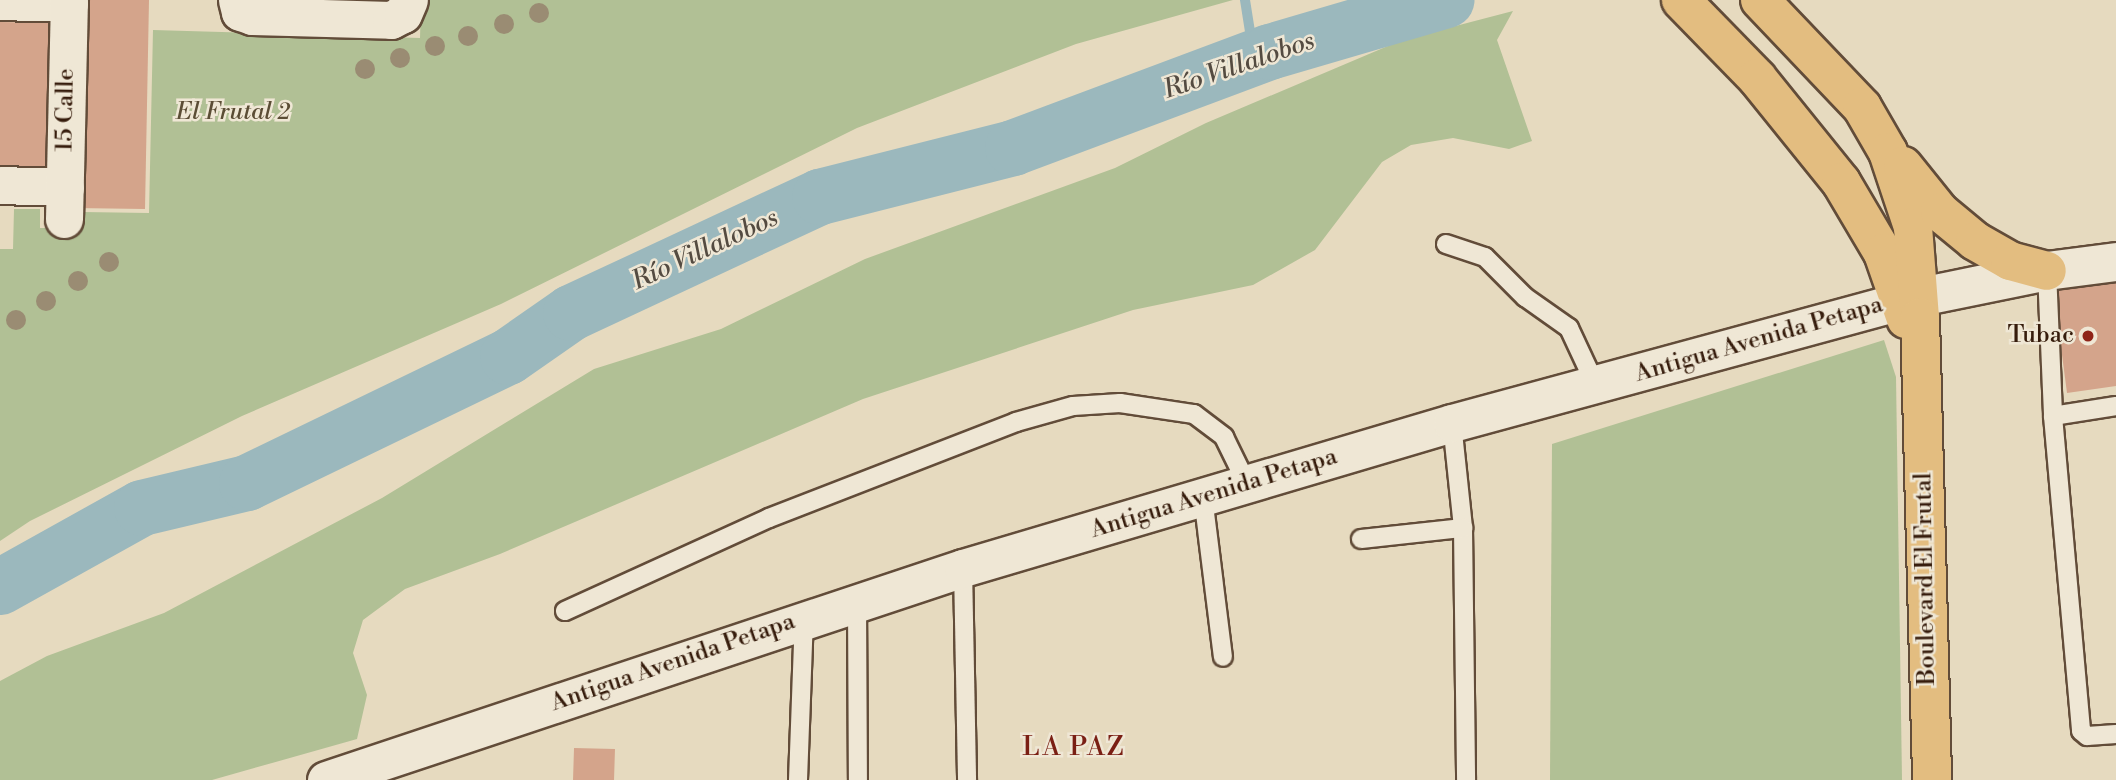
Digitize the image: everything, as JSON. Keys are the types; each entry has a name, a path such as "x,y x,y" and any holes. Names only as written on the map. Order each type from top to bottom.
{"main road":[{"name":"Boulevard El Frutal","path":"1760,0 1862,107 1888,152 1906,198 1910,298 1921,379 1931,780"},
{"name":"Boulevard El Frutal","path":"1686,6 1757,78 1841,182 1910,298"},
{"path":"1862,107 1940,212 1991,251 2047,271"},
{"name":"Antigua Avenida Petapa","path":"1910,298 2047,271 2116,262"}],"street":[{"path":"0,1 69,1"},
{"name":"15 Calle","path":"0,186 64,203 69,1"},
{"path":"238,6 391,20 406,7"},
{"name":"Antigua Avenida Petapa","path":"326,780 963,568 1452,423 1596,386 1910,298"}],"lane":[{"path":"1446,244 1485,257 1525,297 1569,328 1596,386"},
{"path":"2047,271 2053,416 2081,731 2087,736 2116,734"},
{"path":"565,611 769,518 1016,422 1073,406 1120,404 1194,414 1224,437 1247,484"},
{"path":"2053,416 2116,407"},
{"path":"1452,423 1463,528 1466,780"},
{"path":"1203,497 1223,657"},
{"path":"1361,539 1463,528"},
{"path":"963,568 967,780"},
{"path":"857,602 858,780"},
{"path":"798,780 804,619"}],"green space":[{"name":"El Frutal 2","path":"421,0 1233,0 1076,44 857,128 501,304 242,416 30,521 0,541 0,249 13,249 14,209 40,209 40,228 83,228 83,212 149,213 153,30 420,38"},
{"path":"1513,11 1497,40 1532,141 1509,149 1453,138 1411,145 1382,162 1315,250 1253,285 1133,310 863,399 500,554 405,589 363,620 353,653 367,695 357,739 212,780 0,780 0,681 47,656 164,613 382,498 594,369 721,329 865,259 1115,168 1206,123 1402,40"},
{"path":"1884,340 1896,377 1902,780 1550,780 1552,444"}],"building":[{"path":"78,0 149,0 145,209 74,208"},
{"path":"0,22 60,23 57,168 0,167"},
{"name":"Tubac","path":"2116,277 2116,386 2067,393 2053,286"},
{"path":"574,748 615,749 614,780 573,780"}],"waterway":[{"path":"1245,0 1254,57"},
{"name":"Río Villalobos","path":"0,587 142,508 247,483 508,357 571,313 820,197 1013,148 1270,52 1447,0"}],"place":[{"name":"Tubac","path":"2088,336"}],"district":[{"name":"LA PAZ","path":"1074,748"}]}
